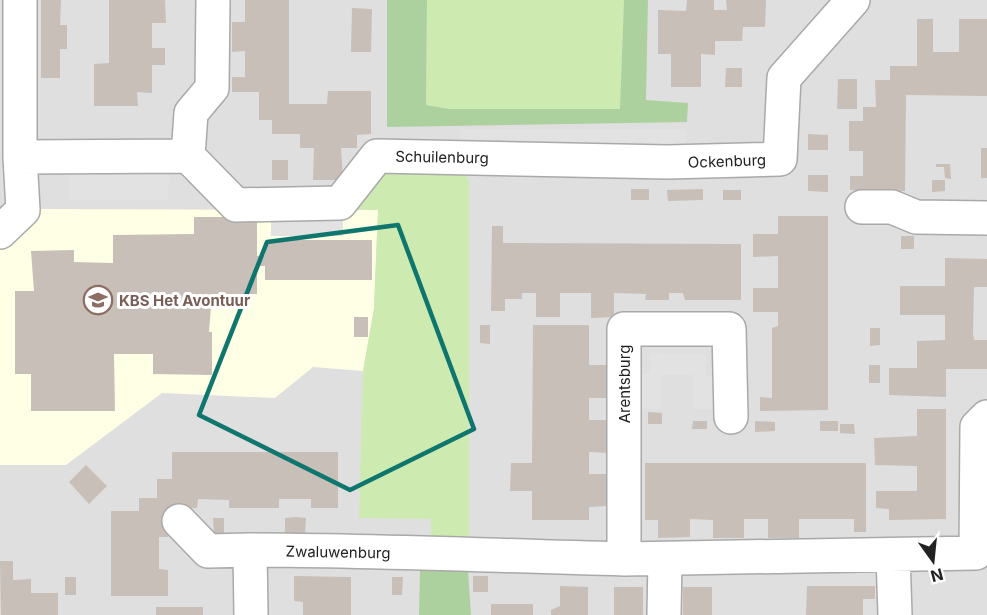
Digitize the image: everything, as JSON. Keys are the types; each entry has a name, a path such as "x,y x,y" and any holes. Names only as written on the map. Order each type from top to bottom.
{"street":[{"path":"0,232 23,210 20,157 20,0"},
{"path":"20,157 188,156 191,113 212,88 213,0"},
{"name":"Ockenburg","path":"668,162 780,159 784,78 853,0"},
{"name":"Schuilenburg","path":"188,156 236,205 340,203 376,156 668,162"},
{"path":"862,207 892,207 916,217 987,218"},
{"name":"Arentsburg","path":"624,558 624,329 729,329 730,417"},
{"path":"624,558 976,553 977,427 987,417"},
{"name":"Zwaluwenburg","path":"179,521 208,551 358,550 425,555 624,558"},
{"path":"250,550 251,615"},
{"path":"893,555 895,615"},
{"path":"664,615 665,559"}],"highlighted area":[{"path":"398,225 474,429 350,490 199,415 267,242"}],"shaded area":[{"path":"0,0 987,0 987,615 0,615"},
{"path":"460,129 686,129 686,151 460,152"},
{"path":"69,173 169,173 168,200 69,200"},
{"path":"41,209 378,210 374,309 363,371 313,367 275,398 162,393 66,465 0,465 0,250"},
{"path":"271,212 343,212 343,236 271,236"},
{"path":"650,353 706,354 706,376 719,376 719,409 694,409 694,375 662,375 661,409 639,409 640,374 650,373"}],"green space":[{"path":"387,0 427,0 426,105 449,109 620,109 624,0 648,0 646,100 688,103 687,122 387,127"},
{"path":"427,0 624,0 621,109 449,109 426,105"},
{"path":"385,166 462,169 469,181 469,542 431,542 431,519 359,518 363,371 374,309 378,210 342,209"},
{"path":"420,569 468,571 471,615 419,615"}],"building":[{"path":"41,0 61,0 60,25 67,25 67,49 60,49 60,78 41,78"},
{"path":"109,0 165,0 166,23 152,23 152,48 165,48 165,65 152,65 152,93 137,92 138,106 94,106 94,64 109,63"},
{"path":"245,0 289,0 289,104 327,104 328,91 371,91 371,134 357,135 357,148 341,148 343,180 313,180 314,148 300,148 300,134 272,134 272,120 259,120 259,92 232,92 232,77 245,77 245,51 232,52 232,22 245,22"},
{"path":"687,0 714,0 714,10 727,10 726,0 766,0 765,27 743,27 742,41 715,41 715,55 701,54 701,87 671,87 671,54 658,54 658,10 686,11"},
{"path":"352,8 372,9 371,52 351,52"},
{"path":"917,19 933,19 933,52 959,52 959,19 987,19 987,96 906,95 905,191 850,190 850,176 863,176 863,151 849,151 849,121 863,121 863,107 876,107 875,80 890,80 890,66 917,66"},
{"path":"726,68 742,68 742,87 725,87"},
{"path":"838,79 857,79 857,109 837,109"},
{"path":"808,134 828,135 828,150 808,150"},
{"path":"981,148 987,148 987,178 981,178"},
{"path":"272,160 288,160 288,180 272,180"},
{"path":"936,164 950,164 951,179 945,178 944,167 936,167"},
{"path":"808,175 828,175 828,192 808,191"},
{"path":"932,180 945,180 945,191 932,192"},
{"path":"631,189 649,189 649,200 631,200"},
{"path":"703,189 703,200 668,201 667,190"},
{"path":"723,190 741,190 741,200 723,200"},
{"path":"778,216 828,216 828,410 760,411 760,397 772,398 772,328 778,326 778,312 753,312 753,288 778,288 778,256 753,257 753,234 778,234"},
{"path":"194,217 257,217 257,256 265,255 266,240 372,240 372,280 265,280 265,266 257,266 257,294 212,294 209,332 212,332 212,375 153,374 153,354 114,354 115,411 31,411 31,374 15,374 15,291 34,291 31,251 74,250 74,262 113,263 113,235 194,234"},
{"path":"492,226 503,226 503,243 741,244 741,300 685,300 683,293 669,293 669,300 645,300 646,294 614,293 614,317 591,318 591,293 560,293 560,317 536,317 536,293 522,293 522,299 505,299 505,311 491,311"},
{"path":"901,236 914,236 914,249 901,249"},
{"path":"945,258 987,259 987,287 974,287 973,334 974,340 987,340 987,369 946,369 946,397 889,395 889,368 917,368 917,341 945,340 945,315 900,315 900,286 945,286"},
{"path":"354,317 368,317 368,337 354,337"},
{"path":"480,325 490,325 490,344 480,343"},
{"path":"533,325 589,325 589,365 607,365 607,398 589,398 589,420 607,420 607,453 589,452 589,474 606,474 607,506 589,507 589,520 532,520 532,491 510,491 511,463 532,463"},
{"path":"870,328 880,328 880,345 870,346"},
{"path":"869,365 880,365 880,383 869,383"},
{"path":"917,409 946,409 946,519 889,520 889,509 876,508 876,491 917,491 917,466 875,465 874,438 917,436"},
{"path":"648,412 662,413 662,424 648,424"},
{"path":"693,421 707,421 707,429 692,429"},
{"path":"755,421 775,422 775,431 755,432"},
{"path":"820,421 838,421 838,431 820,431"},
{"path":"840,424 854,424 855,434 840,433"},
{"path":"172,452 338,452 338,508 311,508 311,499 279,499 279,508 229,508 229,500 198,499 197,508 168,508 168,537 159,537 159,569 168,570 168,596 111,596 111,511 139,511 139,498 157,498 157,479 172,479"},
{"path":"645,463 866,463 866,532 854,532 854,519 799,519 799,538 768,538 768,519 744,519 744,538 713,538 713,520 690,519 690,537 658,538 658,520 645,520"},
{"path":"86,465 107,486 89,504 69,482"},
{"path":"213,518 224,518 224,535 214,536"},
{"path":"285,518 306,518 305,536 285,536"},
{"path":"0,561 13,561 13,580 31,579 31,593 58,593 58,615 1,615"},
{"path":"294,576 351,577 351,615 303,615 303,602 294,601"},
{"path":"473,576 488,576 488,592 473,592"},
{"path":"65,577 76,577 76,595 65,595"},
{"path":"392,577 403,577 402,595 392,595"},
{"path":"560,586 588,587 588,615 551,615 551,610 560,606"},
{"path":"807,586 875,586 875,599 863,599 863,615 806,615"},
{"path":"614,587 643,587 643,615 614,615"},
{"path":"683,587 712,587 712,615 683,615"},
{"path":"491,604 533,604 533,615 491,615"},
{"path":"156,607 203,607 203,615 156,615"}],"place":[{"name":"KBS Het Avontuur","path":"98,300"}]}
